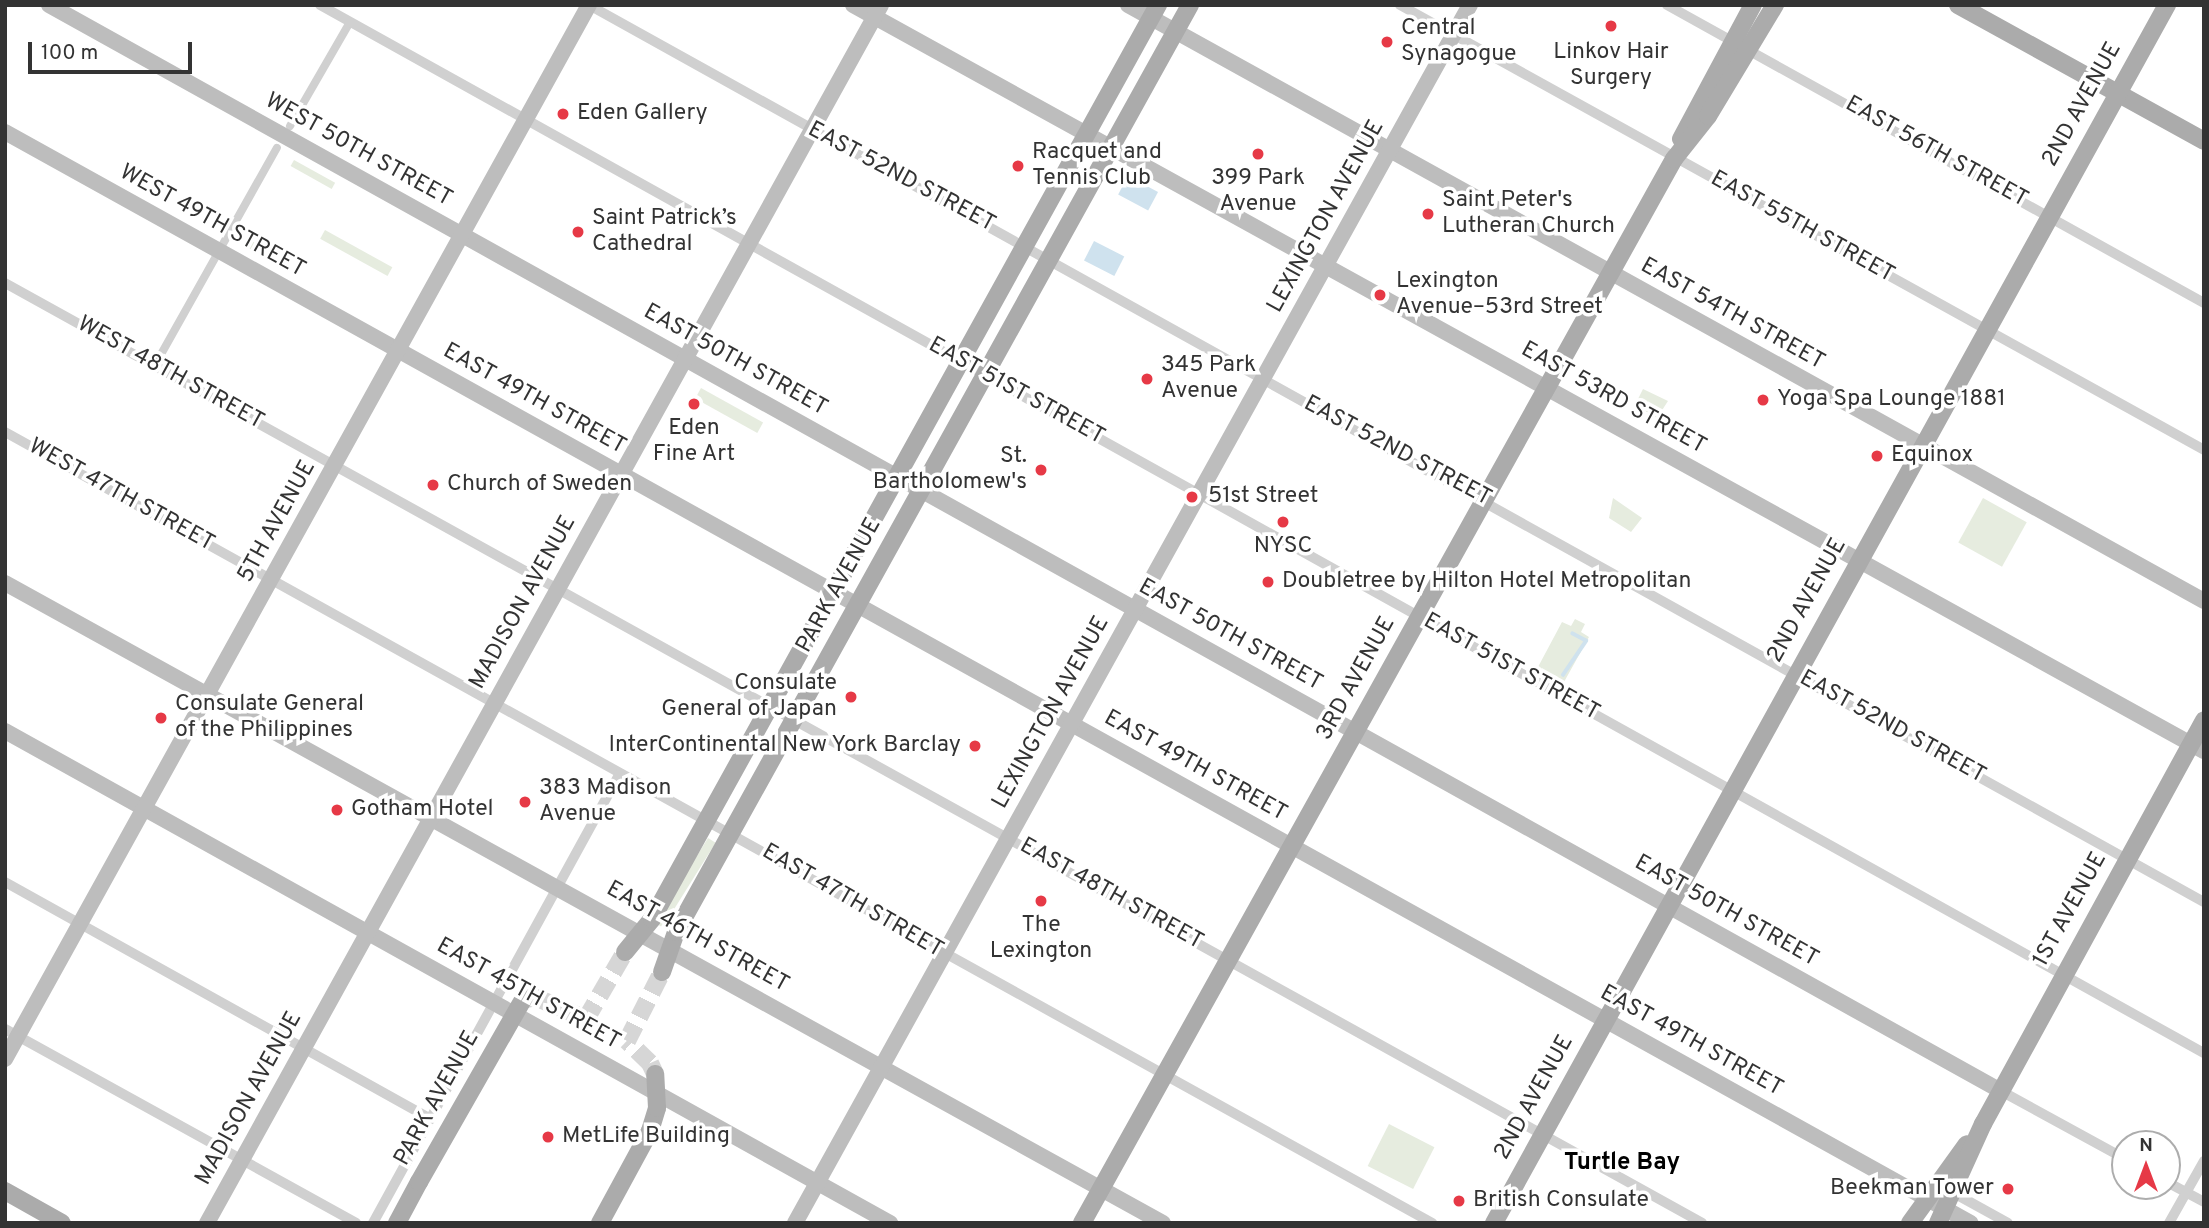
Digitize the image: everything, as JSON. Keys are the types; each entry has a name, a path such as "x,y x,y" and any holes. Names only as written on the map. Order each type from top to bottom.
{"main road":[{"name":"WEST 50TH STREET","path":"49,5 461,235"},
{"name":"5TH AVENUE","path":"5,1059 11,1033 80,923 273,580 589,5"},
{"name":"EAST 53RD STREET","path":"853,5 878,11 1087,134 2197,748"},
{"name":"EAST 54TH STREET","path":"1128,5 1154,12 1175,32 2204,601"},
{"name":"PARK AVENUE","path":"662,972 670,950 731,833 1190,5"},
{"name":"LEXINGTON AVENUE","path":"795,1223 1470,5"},
{"name":"3RD AVENUE","path":"1741,46 1753,5"},
{"name":"3RD AVENUE","path":"1082,1223 1674,159 1741,46 1774,5"},
{"path":"1958,5 2204,141"},
{"name":"2ND AVENUE","path":"1494,1223 2167,5"},
{"name":"MADISON AVENUE","path":"207,1223 878,11"},
{"name":"PARK AVENUE","path":"625,952 706,820 1154,12"},
{"name":"WEST 49TH STREET","path":"5,132 397,351"},
{"name":"EAST 50TH STREET","path":"461,235 2001,1091"},
{"name":"EAST 49TH STREET","path":"397,351 1971,1223"},
{"name":"EAST 46TH STREET","path":"5,583 433,817 1163,1223"},
{"name":"1ST AVENUE","path":"1910,1223 1941,1208 1983,1124 2127,859 2197,748 2204,721"},
{"name":"EAST 45TH STREET","path":"5,731 890,1223"},
{"name":"PARK AVENUE","path":"397,1223 523,1000"},
{"path":"600,1223 655,1121 654,1074"},
{"path":"5,1191 62,1223"},
{"path":"1918,1223 1941,1208"},
{"path":"1930,1223 1941,1208"}],"street":[{"name":"EAST 51ST STREET","path":"320,5 2204,1053"},
{"name":"EAST 52ND STREET","path":"589,5 812,131 1484,499 2204,902"},
{"name":"EAST 55TH STREET","path":"1400,5 2204,450"},
{"name":"EAST 56TH STREET","path":"1667,5 2204,303"},
{"path":"290,126 350,22"},
{"path":"155,365 277,148"},
{"name":"WEST 48TH STREET","path":"5,283 335,466"},
{"name":"WEST 47TH STREET","path":"5,432 273,580"},
{"name":"EAST 48TH STREET","path":"335,466 795,718 1702,1223"},
{"name":"EAST 47TH STREET","path":"273,580 1432,1223"},
{"path":"373,1223 620,773"},
{"path":"5,882 429,1118"},
{"path":"11,1033 356,1223"},
{"name":"EAST 50TH STREET","path":"2001,1091 2111,1151"},
{"path":"2169,1223 2204,1161"},
{"path":"2181,1189 2204,1202"},
{"path":"1941,1208 1953,1223"},
{"path":"1941,1208 2008,1223"}],"shaded area":[{"path":"294,160 335,183 332,189 291,166"},
{"path":"325,230 392,267 387,276 320,239"},
{"path":"250,240 288,261 284,268 246,247"},
{"path":"701,388 763,422 757,433 695,398"},
{"path":"1643,389 1668,401 1657,418 1635,405"},
{"path":"1613,498 1642,518 1631,532 1609,518"},
{"path":"1983,498 2027,522 2002,567 1958,543"},
{"path":"1575,619 1585,624 1581,632 1589,637 1564,682 1538,667 1562,622 1571,626"},
{"path":"708,838 716,843 663,928 655,923"},
{"path":"1389,1124 1434,1147 1413,1189 1368,1166"}],"water":[{"path":"1128,176 1158,192 1148,211 1118,195"},
{"path":"1094,241 1124,256 1114,276 1084,261"}],"waterway":[{"path":"1563,675 1586,641 1573,634"}],"tunnel":[{"path":"523,1000 535,997 586,1019 625,952"},
{"path":"655,1074 650,1063 627,1041 662,972"}],"place":[{"name":"Linkov Hair Surgery","path":"1611,26"},
{"name":"Central Synagogue","path":"1387,42"},
{"name":"Eden Gallery","path":"563,114"},
{"name":"399 Park Avenue","path":"1258,154"},
{"name":"Racquet and Tennis Club","path":"1018,166"},
{"name":"Saint Peter's Lutheran Church","path":"1428,214"},
{"name":"Saint Patrick’s Cathedral","path":"578,232"},
{"name":"Lexington Avenue–53rd Street","path":"1380,295"},
{"name":"345 Park Avenue","path":"1147,379"},
{"name":"Yoga Spa Lounge 1881","path":"1763,400"},
{"name":"Eden Fine Art","path":"694,404"},
{"name":"Equinox","path":"1877,456"},
{"name":"St. Bartholomew's","path":"1041,470"},
{"name":"Church of Sweden","path":"433,485"},
{"name":"51st Street","path":"1192,497"},
{"name":"NYSC","path":"1283,522"},
{"name":"Doubletree by Hilton Hotel Metropolitan","path":"1268,582"},
{"name":"Consulate General of Japan","path":"851,697"},
{"name":"Consulate General of the Philippines","path":"161,718"},
{"name":"InterContinental New York Barclay","path":"975,746"},
{"name":"383 Madison Avenue","path":"525,802"},
{"name":"Gotham Hotel","path":"337,810"},
{"name":"The Lexington","path":"1041,901"},
{"name":"MetLife Building","path":"548,1137"},
{"name":"Beekman Tower","path":"2008,1189"},
{"name":"British Consulate","path":"1459,1201"}],"district":[{"name":"Turtle Bay","path":"1622,1164"}]}
